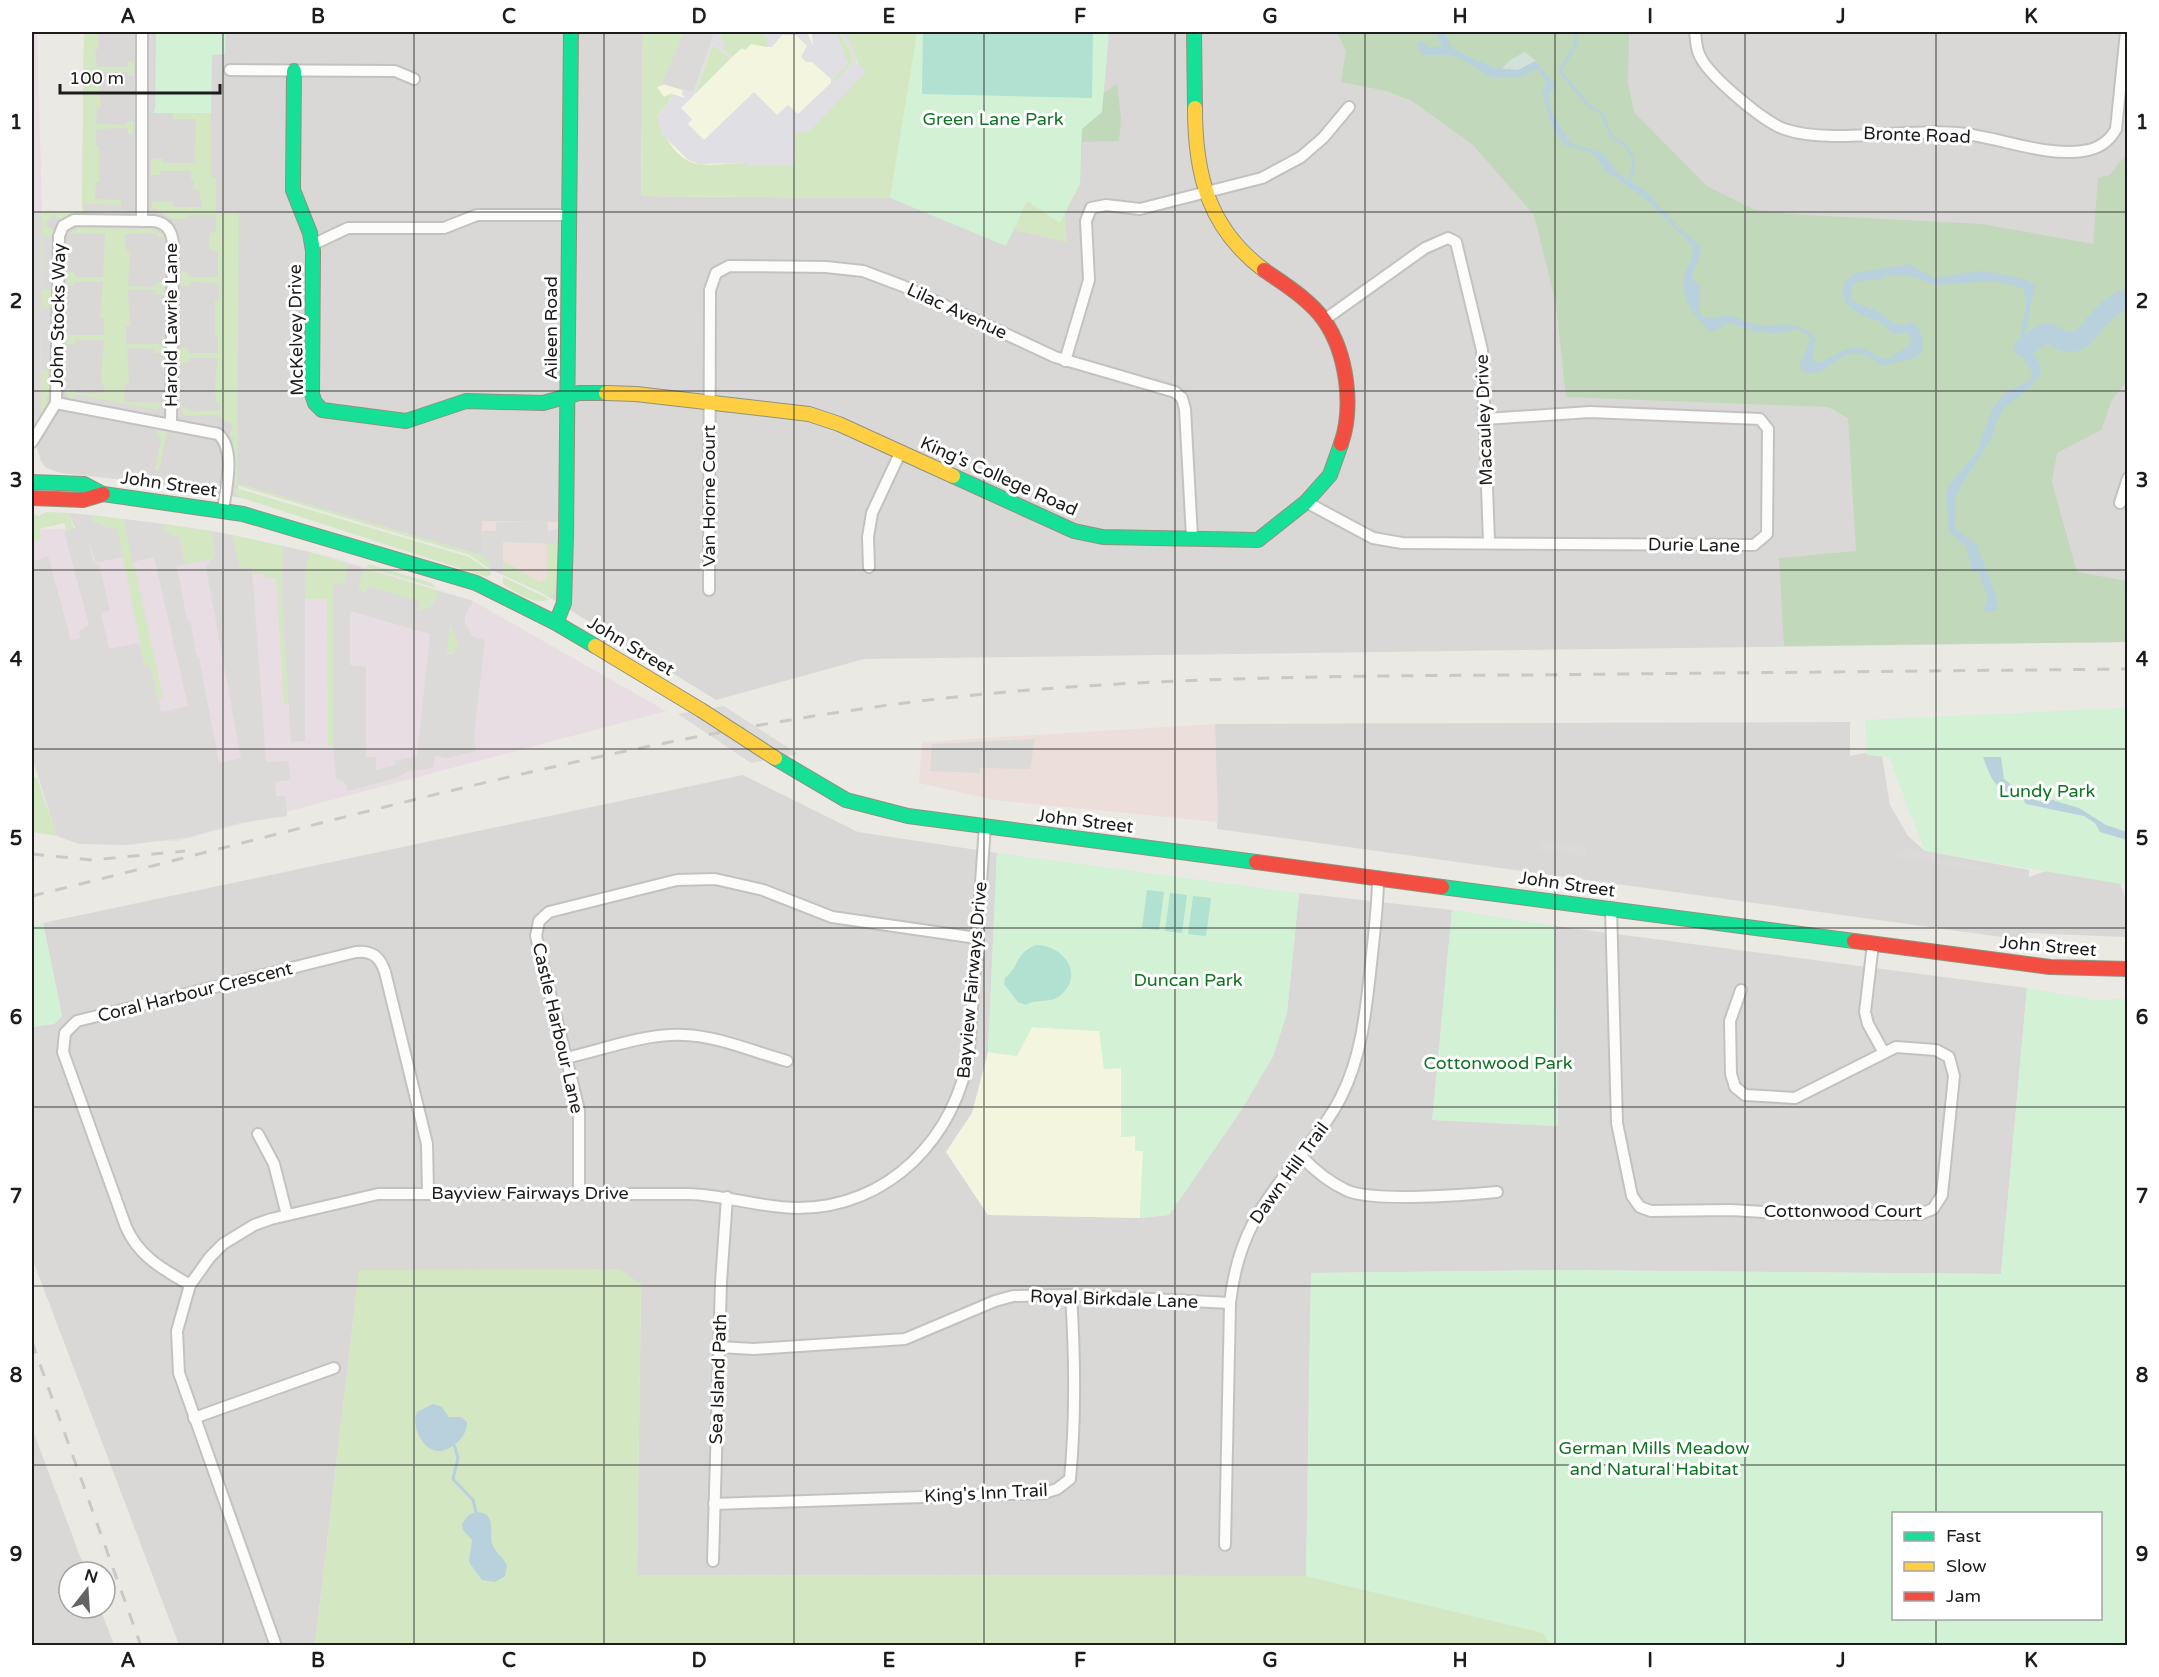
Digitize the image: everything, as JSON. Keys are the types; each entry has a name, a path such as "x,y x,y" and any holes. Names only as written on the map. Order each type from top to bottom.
{"street":[{"path":"142,32 142,220"},
{"name":"Aileen Road","path":"556,623 564,603 569,396 571,32"},
{"name":"King's College Road","path":"569,396 636,394 808,414 839,424 901,451 1074,531 1129,538 1192,537 1258,540 1306,502 1330,475 1344,435 1347,390 1341,356 1324,320 1302,298 1259,266 1222,229 1205,192 1195,144 1194,32"},
{"name":"Bronte Road","path":"1695,32 1699,55 1709,70 1765,119 1788,130 1831,134 1957,133 2059,151 2081,151 2102,145 2116,129 2126,32"},
{"path":"230,70 395,71 414,80"},
{"name":"McKelvey Drive","path":"294,70 293,190 312,245 312,394 315,403 322,410 406,421 460,402 543,403 569,396"},
{"path":"1065,361 1089,280 1086,221 1091,208 1106,205 1140,209 1262,178 1301,157 1323,138 1349,107"},
{"path":"312,245 348,228 444,228 477,215 569,215"},
{"name":"John Stocks Way","path":"32,442 56,403 58,240 61,229 74,220 142,220"},
{"name":"Harold Lawrie Lane","path":"142,220 164,223 172,237 171,424"},
{"name":"Macauley Drive","path":"1324,320 1425,248 1448,238 1456,242 1482,350 1489,542"},
{"name":"Lilac Avenue","path":"710,402 711,285 716,273 729,266 826,267 863,271 903,286 1065,361 1170,389 1182,398 1185,409 1192,537"},
{"name":"Van Horne Court","path":"709,590 710,402"},
{"path":"56,403 212,432 223,439 227,449 227,481 223,510"},
{"name":"Durie Lane","path":"1306,502 1373,538 1402,543 1754,545 1767,534 1768,429 1760,419 1590,412 1485,419"},
{"path":"868,567 868,537 872,513 901,451"},
{"path":"2120,503 2127,478"},
{"name":"John Street","path":"32,482 84,484 103,494 223,510 271,521 476,583 556,623 701,710 827,791 863,806 908,816 2050,967 2127,969"},
{"name":"John Street","path":"32,498 83,500 103,494"},
{"name":"Bayview Fairways Drive","path":"276,1646 182,1384 176,1351 180,1312 190,1285 210,1257 223,1244 254,1225 378,1194 689,1194 727,1197 784,1208 840,1202 891,1180 918,1158 946,1122 965,1076 985,826"},
{"name":"Dawn Hill Trail","path":"1225,1545 1230,1303 1233,1278 1245,1235 1262,1205 1326,1123 1341,1097 1357,1055 1365,1013 1378,900 1378,877"},
{"name":"Castle Harbour Lane","path":"579,1194 579,1110 537,936 539,921 555,909 677,880 715,879 764,890 832,917 977,938"},
{"name":"Cottonwood Court","path":"1611,908 1617,1123 1632,1196 1644,1209 1920,1214 1931,1211 1942,1197 1953,1065 1946,1054 1936,1050 1901,1047 1883,1051 1794,1098 1743,1094 1734,1084 1730,1021 1741,990"},
{"path":"1873,944 1865,1012 1870,1030 1883,1051"},
{"name":"Coral Harbour Crescent","path":"190,1285 150,1261 135,1245 126,1227 63,1052 65,1034 77,1021 356,952 372,953 379,958 385,972 427,1144 428,1193"},
{"path":"566,1059 658,1037 681,1035 711,1039 787,1061"},
{"path":"258,1134 274,1164 287,1215"},
{"path":"1300,1155 1312,1167 1335,1183 1349,1191 1365,1195 1461,1196 1497,1192"},
{"name":"Sea Island Path","path":"713,1561 719,1347 727,1197"},
{"name":"Royal Birkdale Lane","path":"719,1347 754,1349 905,1339 995,1301 1013,1296 1071,1295 1230,1303"},
{"name":"King's Inn Trail","path":"714,1503 1044,1493 1057,1489 1070,1479 1075,1430 1076,1385 1071,1295"},
{"path":"194,1418 334,1368"}],"shaded area":[{"path":"32,32 37,32 42,211 40,416 32,430"},
{"path":"84,32 2127,32 2127,642 864,659 716,700 481,555 237,484 242,498 148,482 61,473 46,468 41,461 32,430 40,416 42,211 82,211"},
{"path":"148,32 153,32 153,108 148,115"},
{"path":"643,32 917,32 890,198 641,196"},
{"path":"684,32 706,32 714,35 693,93 662,84"},
{"path":"706,32 724,32 719,37 727,44 723,49 732,57 730,59 713,44 695,94 681,108 692,119 688,124 704,140 754,92 777,115 788,105 798,114 831,83 831,79 812,62 806,62 801,57 807,46 796,35 782,35 772,47 767,47 767,38 760,32 807,32 813,46 812,34 822,34 822,32 837,34 848,64 833,78 835,81 851,65 851,52 839,32 844,32 854,49 856,61 866,72 810,131 793,134 795,166 746,166 746,163 699,164 688,160 662,134 657,116 668,104 672,94 685,98 682,94 683,89 693,92 714,35"},
{"path":"923,32 1093,32 1092,98 922,94"},
{"path":"1337,32 1629,32 1628,83 1634,112 1707,186 1755,210 1806,215 1982,224 2093,244 2098,178 2110,175 2127,153 2127,381 2112,400 2101,430 2057,453 2052,482 2077,572 2127,581 2127,642 1784,646 1779,558 1856,551 1848,418 1828,407 1566,397 1556,304 1534,215 1473,145 1412,101 1387,91 1341,82 1346,51"},
{"path":"1525,52 1536,61 1518,70 1501,70 1510,60"},
{"path":"1117,84 1121,119 1119,141 1082,142 1081,164 1076,112"},
{"path":"84,204 121,205 121,214 84,214"},
{"path":"32,211 42,211 40,416 32,430"},
{"path":"43,235 53,235 52,290 42,289"},
{"path":"42,307 52,307 51,370 42,370"},
{"path":"77,395 151,409 155,414 71,399"},
{"path":"93,471 193,485 201,490 83,475"},
{"path":"68,513 91,515 93,521 110,529 117,528 123,557 95,561 89,540 93,563 99,564 110,610 101,613 109,649 139,643 145,667 150,666 161,712 188,706 154,557 132,562 124,519 164,524 164,529 172,536 179,535 185,564 177,567 187,620 190,620 197,658 199,658 219,763 241,758 206,568 215,553 212,531 232,535 240,568 252,568 266,762 288,761 291,780 275,782 276,796 285,796 287,816 239,823 189,837 128,845 79,844 57,836 32,757 32,562 48,556 71,640 80,638 79,631 89,625 64,532 75,528"},
{"path":"482,521 559,522 556,588 551,597 481,563"},
{"path":"496,522 547,522 548,532 559,528 558,544 503,542 503,575 491,570 490,563 481,555 481,531 496,531"},
{"path":"164,524 242,537 331,557 473,601 666,711 177,841 57,836 32,757 32,530"},
{"path":"283,546 310,552 305,569 305,741 291,742 282,595"},
{"path":"348,564 364,569 358,587 365,595 368,586 420,601 418,610 421,611 434,604 438,591 473,601 465,614 465,623 473,637 485,640 474,734 476,751 448,758 435,756 433,768 409,771 396,778 348,791 346,784 336,778 333,746 333,587 334,582 345,584","holes":["350,611 430,634 417,756 395,761 396,765 376,770 376,757 366,757 366,667 350,665","450,625 458,643 457,651 446,654"]},
{"path":"1850,722 1850,756 1881,750 1890,805 1908,836 1925,851 2029,870 2029,877 2067,863 2119,880 2127,902 2127,937 2025,933 2024,940 1217,829 1215,724"},
{"path":"1215,724 1218,822 994,800 919,783 922,742"},
{"path":"1035,739 1030,769 980,768 980,773 930,771 932,744"},
{"path":"743,775 858,832 997,853 988,1052 972,1113 946,1152 988,1215 1140,1218 1169,1215 1242,1109 1273,1056 1287,1013 1299,893 1452,910 1433,1120 1558,1126 1555,926 2027,988 2001,1274 1560,1270 1311,1273 1306,1576 637,1575 641,1284 359,1271 315,1645 179,1645 32,1258 32,1027 54,1024 62,1016 43,923"},
{"path":"1540,840 1587,846 1586,856 1539,850"},
{"path":"1905,848 1937,853 1936,858 1975,865 1984,868 1984,871 1894,857 1894,852 1904,853"},
{"path":"1147,890 1164,892 1159,930 1142,928"},
{"path":"1170,893 1187,895 1182,933 1165,931"},
{"path":"1193,896 1211,898 1206,936 1188,934"},
{"path":"1036,945 1046,946 1062,955 1068,962 1071,978 1068,987 1057,998 1026,1005 1018,1002 1004,984 1005,978 1024,952"},
{"path":"1031,1027 1100,1031 1104,1069 1121,1068 1121,1137 1135,1136 1143,1151 1140,1218 988,1215 946,1152 972,1113 988,1052 1017,1056"},
{"path":"32,1428 82,1560 57,1560 57,1620 105,1620 114,1645 32,1645"}],"green space":[{"path":"84,32 99,32 98,49 95,50 97,67 128,67 128,62 134,62 134,76 128,76 127,72 98,72 101,107 97,107 96,124 126,125 127,121 133,121 133,134 128,134 128,128 96,129 96,146 99,147 99,182 96,182 95,199 121,200 121,205 85,204 84,214 71,215 61,220 53,214 45,224 54,231 53,235 43,235 43,289 52,290 52,307 42,307 42,369 51,370 48,380 51,380 51,396 47,397 46,402 49,403 41,417 42,211 82,211"},
{"path":"156,32 226,32 225,54 212,55 211,113 153,113 155,108"},
{"path":"643,32 684,32 665,84 657,87 664,97 672,93 668,104 657,116 667,139 677,153 699,164 746,163 747,166 795,166 793,134 859,66 844,32 1109,32 894,173 890,198 641,196"},
{"path":"724,32 760,32 767,38 767,47 751,44 732,57 722,49 719,37"},
{"path":"825,32 839,32 851,52 851,65 835,82 833,78 848,63"},
{"name":"Green Lane Park","path":"917,32 1109,32 1102,112 1082,129 1080,184 1060,223 1027,201 1006,246 890,198"},
{"path":"713,44 730,59 695,94"},
{"path":"172,113 211,113 211,177 216,178 216,213 239,213 237,483 481,555 490,563 491,570 470,555 232,484 231,442 234,440 232,436 228,437 234,426 217,415 185,416 180,407 187,407 188,411 220,411 220,403 216,403 216,394 214,394 218,358 190,358 188,363 180,363 180,348 188,348 190,353 218,353 218,336 215,335 215,300 219,300 219,283 192,282 190,286 181,286 181,272 187,272 190,277 218,277 218,251 209,250 209,233 216,232 216,215 189,215 186,219 173,219 152,207 151,202 172,202 174,207 202,207 199,190 194,189 194,181 191,180 191,171 160,171 160,175 151,175 151,159 163,158 163,163 195,163 196,119 173,119"},
{"path":"1080,184 1064,207 1067,242 1013,230 1027,201"},
{"path":"79,228 153,229 164,237 157,237 157,233 125,234 126,250 130,251 128,286 155,287 158,282 164,282 164,295 157,295 156,290 128,290 130,326 126,326 126,344 163,344 163,353 155,353 155,349 127,348 129,384 125,384 124,402 162,403 157,410 77,395 72,399 68,397 66,389 73,389 76,393 105,393 101,376 104,340 76,340 74,344 66,344 66,335 104,335 104,318 100,317 103,282 75,282 73,286 67,286 67,272 74,272 76,277 103,277 105,234 68,234"},
{"path":"157,428 167,430 159,470 155,470 161,439 156,434"},
{"path":"232,487 469,557 491,572 490,575 487,577 242,498 235,494"},
{"path":"47,512 68,513 74,529 67,531 64,523 39,529 41,539 32,541 32,519 35,514 38,516"},
{"path":"91,515 124,519 163,697 159,699 162,712 150,666 145,667 123,557 110,529 93,521"},
{"path":"164,524 212,531 215,553 211,559 185,564 179,535 172,536 164,529"},
{"path":"232,535 283,546 282,595 289,704 284,704 276,578 266,578 264,574 253,574 252,568 240,568"},
{"path":"547,542 558,544 556,588 551,597 503,575 503,561 540,582 547,578"},
{"path":"310,552 348,564 345,584 333,587 333,746 328,746 327,599 304,599 305,565"},
{"path":"369,564 432,583 436,588 366,567"},
{"path":"364,569 438,591 436,602 421,611 418,610 420,602 368,587 366,595 362,594 358,584"},
{"path":"503,577 549,599 531,600 503,584"},
{"path":"449,624 458,641 457,651 446,654"},
{"name":"Lundy Park","path":"2127,708 2127,885 1925,851 1889,757 1867,755 1865,720"},
{"path":"32,777 37,778 57,836 32,832"},
{"name":"Duncan Park","path":"997,853 1299,893 1287,1013 1273,1056 1242,1109 1169,1215 1140,1218 1143,1151 1135,1151 1135,1136 1121,1137 1121,1068 1104,1069 1099,1031 1032,1027 1017,1056 988,1052"},
{"name":"Cottonwood Park","path":"1452,910 1555,926 1558,1126 1432,1120"},
{"path":"43,923 62,1016 54,1024 32,1026 32,926"},
{"name":"German Mills Meadow and Natural Habitat","path":"2027,988 2094,1000 2127,999 2127,1645 1550,1645 1544,1633 1306,1576 1311,1273 1560,1270 2001,1274"},
{"path":"619,1269 641,1284 637,1575 1306,1576 1544,1633 1550,1645 315,1646 359,1270"}],"water":[{"path":"1435,32 1444,32 1453,49 1494,68 1518,70 1536,61 1554,83 1555,88 1549,92 1550,108 1570,143 1602,153 1618,173 1646,191 1678,227 1699,244 1701,253 1691,278 1702,288 1699,292 1698,311 1705,317 1731,316 1755,325 1790,325 1803,328 1816,339 1812,357 1816,363 1855,348 1865,349 1887,360 1908,346 1912,338 1908,333 1893,333 1880,322 1861,315 1847,305 1842,292 1844,283 1855,273 1910,264 1934,278 1976,271 2027,280 2035,285 2025,335 2041,367 2040,376 2030,388 2004,408 1990,441 1962,484 1956,498 1955,528 1977,545 1998,601 1998,610 1982,612 1988,598 1979,573 1972,570 1966,546 1949,532 1946,495 1949,485 1976,453 1993,407 2005,393 2031,379 2032,371 2020,349 2026,307 2023,288 1994,281 1935,285 1914,277 1888,275 1881,279 1857,282 1851,288 1852,300 1879,312 1894,324 1904,325 1912,322 1922,336 1922,353 1911,359 1883,366 1865,355 1853,353 1821,371 1808,373 1801,370 1800,364 1810,341 1809,336 1797,328 1772,333 1755,331 1730,323 1712,332 1695,315 1685,293 1684,278 1692,254 1692,246 1647,200 1606,171 1593,153 1564,145 1553,128 1542,92 1547,84 1538,69 1517,78 1491,77 1457,57 1423,55 1417,45 1421,41 1431,48 1443,46"},
{"path":"1983,757 2001,757 2004,779 2014,787 2033,796 2035,800 2045,803 2049,799 2079,808 2106,825 2127,832 2127,840 2100,832 2095,823 2084,816 2026,804 2021,796 2005,791 1995,783"},
{"path":"433,1404 442,1407 449,1417 461,1417 467,1422 462,1437 455,1445 445,1450 434,1450 428,1447 419,1437 417,1430 417,1412"},
{"path":"476,1512 488,1516 491,1524 491,1541 507,1566 505,1576 495,1582 482,1580 469,1562 472,1540 463,1530 462,1524 469,1515"}],"pier":[{"path":"724,706 798,754 751,763 678,714"}],"waterway":[{"path":"1577,32 1575,46 1560,71 1589,106 1601,113 1612,137 1625,145 1633,157 1633,171 1628,185"},
{"path":"2024,347 2045,334 2069,342 2078,340 2087,334 2108,310 2128,298"},
{"path":"454,1445 458,1458 453,1479 473,1500 476,1512"}],"railway":[{"path":"32,896 486,782 600,757 715,733 946,698 1089,686 1305,677 2128,669"},
{"path":"32,854 92,860 185,851"},
{"path":"32,1342 141,1646"}],"traffic: fast":[{"path":"556,623 564,603 566,537 571,32"},
{"path":"1194,32 1195,108"},
{"path":"294,71 293,190 310,233 313,251 312,394 315,403 322,410 406,421 466,401 543,403 579,393 606,393"},
{"path":"953,476 1074,531 1103,537 1258,540 1306,502 1330,475 1341,444"},
{"path":"32,482 84,484 103,494 243,514 476,583 556,623 595,646"},
{"path":"775,758 846,800 908,816 1256,862"},
{"path":"1442,887 1854,941"}],"traffic: slow":[{"path":"1195,108 1198,155 1208,198 1230,236 1245,254 1264,270"},
{"path":"606,393 636,394 809,414 839,424 953,476"},
{"path":"595,646 701,710"},
{"path":"701,710 775,758"}],"traffic: jam":[{"path":"1264,270 1311,305 1332,333 1346,380 1347,414 1341,444"},
{"path":"32,498 83,500 103,494"},
{"path":"1256,862 1442,887"},
{"path":"1854,941 2050,967 2128,969"}]}
